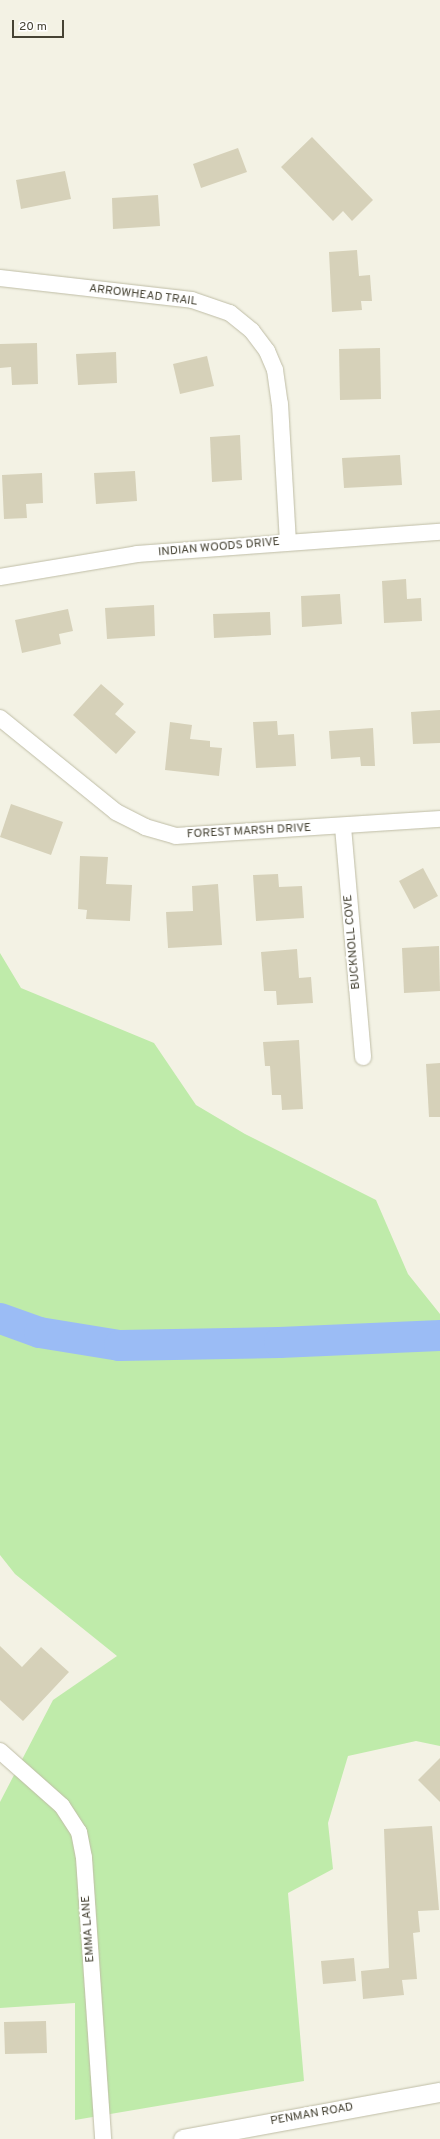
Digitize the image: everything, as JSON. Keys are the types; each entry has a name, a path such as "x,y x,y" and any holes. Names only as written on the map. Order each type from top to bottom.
{"street":[{"name":"ARROWHEAD TRAIL","path":"0,278 192,300 230,313 252,331 267,351 275,370 280,404 288,542"},
{"name":"INDIAN WOODS DRIVE","path":"0,577 137,554 440,532"},
{"name":"FOREST MARSH DRIVE","path":"0,718 116,812 145,827 176,836 202,836 343,827 440,819"},
{"name":"BUCKNOLL COVE","path":"343,827 363,1057"},
{"name":"EMMA LANE","path":"0,1752 62,1806 79,1832 84,1858 103,2139"},
{"name":"PENMAN ROAD","path":"183,2139 440,2092"}],"green space":[{"path":"0,953 21,988 154,1043 196,1105 245,1134 376,1200 408,1274 440,1314 440,1746 416,1741 348,1756 328,1823 333,1869 288,1893 304,2081 75,2120 75,2003 0,2008 0,1802 53,1700 117,1656 15,1574 0,1555"}],"building":[{"path":"312,137 373,200 352,221 343,211 333,221 281,167"},
{"path":"238,148 247,172 201,188 193,164"},
{"path":"65,171 71,199 21,209 16,180"},
{"path":"158,195 160,226 113,229 112,198"},
{"path":"357,250 359,276 370,275 372,301 361,301 362,310 332,312 329,252"},
{"path":"37,343 38,384 12,385 11,367 0,368 0,344"},
{"path":"380,348 381,399 340,400 339,349"},
{"path":"116,352 117,383 78,385 76,354"},
{"path":"207,356 214,386 180,394 173,364"},
{"path":"240,435 242,480 212,482 210,437"},
{"path":"400,455 402,485 344,488 342,458"},
{"path":"135,471 137,501 96,504 94,473"},
{"path":"42,473 43,503 26,504 27,518 4,519 2,475"},
{"path":"406,579 407,599 421,598 422,621 384,623 382,581"},
{"path":"340,594 342,624 302,627 301,596"},
{"path":"154,605 155,636 107,639 105,608"},
{"path":"68,609 73,631 59,634 61,644 22,653 15,620"},
{"path":"270,612 271,635 214,638 213,614"},
{"path":"101,684 124,704 115,714 136,732 116,754 73,715"},
{"path":"440,710 440,743 413,744 411,712"},
{"path":"277,721 278,735 294,734 296,766 256,768 253,722"},
{"path":"170,722 192,725 190,739 210,741 210,747 222,748 219,776 165,770"},
{"path":"373,728 375,766 361,766 360,757 331,759 329,731"},
{"path":"11,804 63,822 51,855 0,837"},
{"path":"80,856 108,857 106,884 132,885 130,921 86,919 87,910 78,909"},
{"path":"423,868 438,896 414,909 399,881"},
{"path":"278,874 279,887 302,886 304,918 256,921 253,875"},
{"path":"218,884 222,945 168,948 166,912 193,911 192,886"},
{"path":"439,946 440,991 404,993 402,948"},
{"path":"297,949 299,978 311,977 313,1003 277,1005 276,991 264,991 261,952"},
{"path":"299,1040 303,1109 282,1110 281,1095 272,1095 270,1066 265,1066 263,1042"},
{"path":"440,1063 440,1117 429,1117 426,1064"},
{"path":"0,1646 22,1667 41,1647 69,1672 23,1721 0,1700"},
{"path":"440,1758 440,1802 418,1780"},
{"path":"432,1826 439,1910 418,1911 420,1932 413,1933 417,1979 402,1980 404,1995 363,1999 361,1971 389,1968 384,1829"},
{"path":"354,1958 356,1981 323,1984 321,1961"},
{"path":"46,2021 47,2053 5,2054 4,2022"}],"waterway":[{"path":"0,1318 39,1332 119,1345 279,1342 440,1335"}]}
